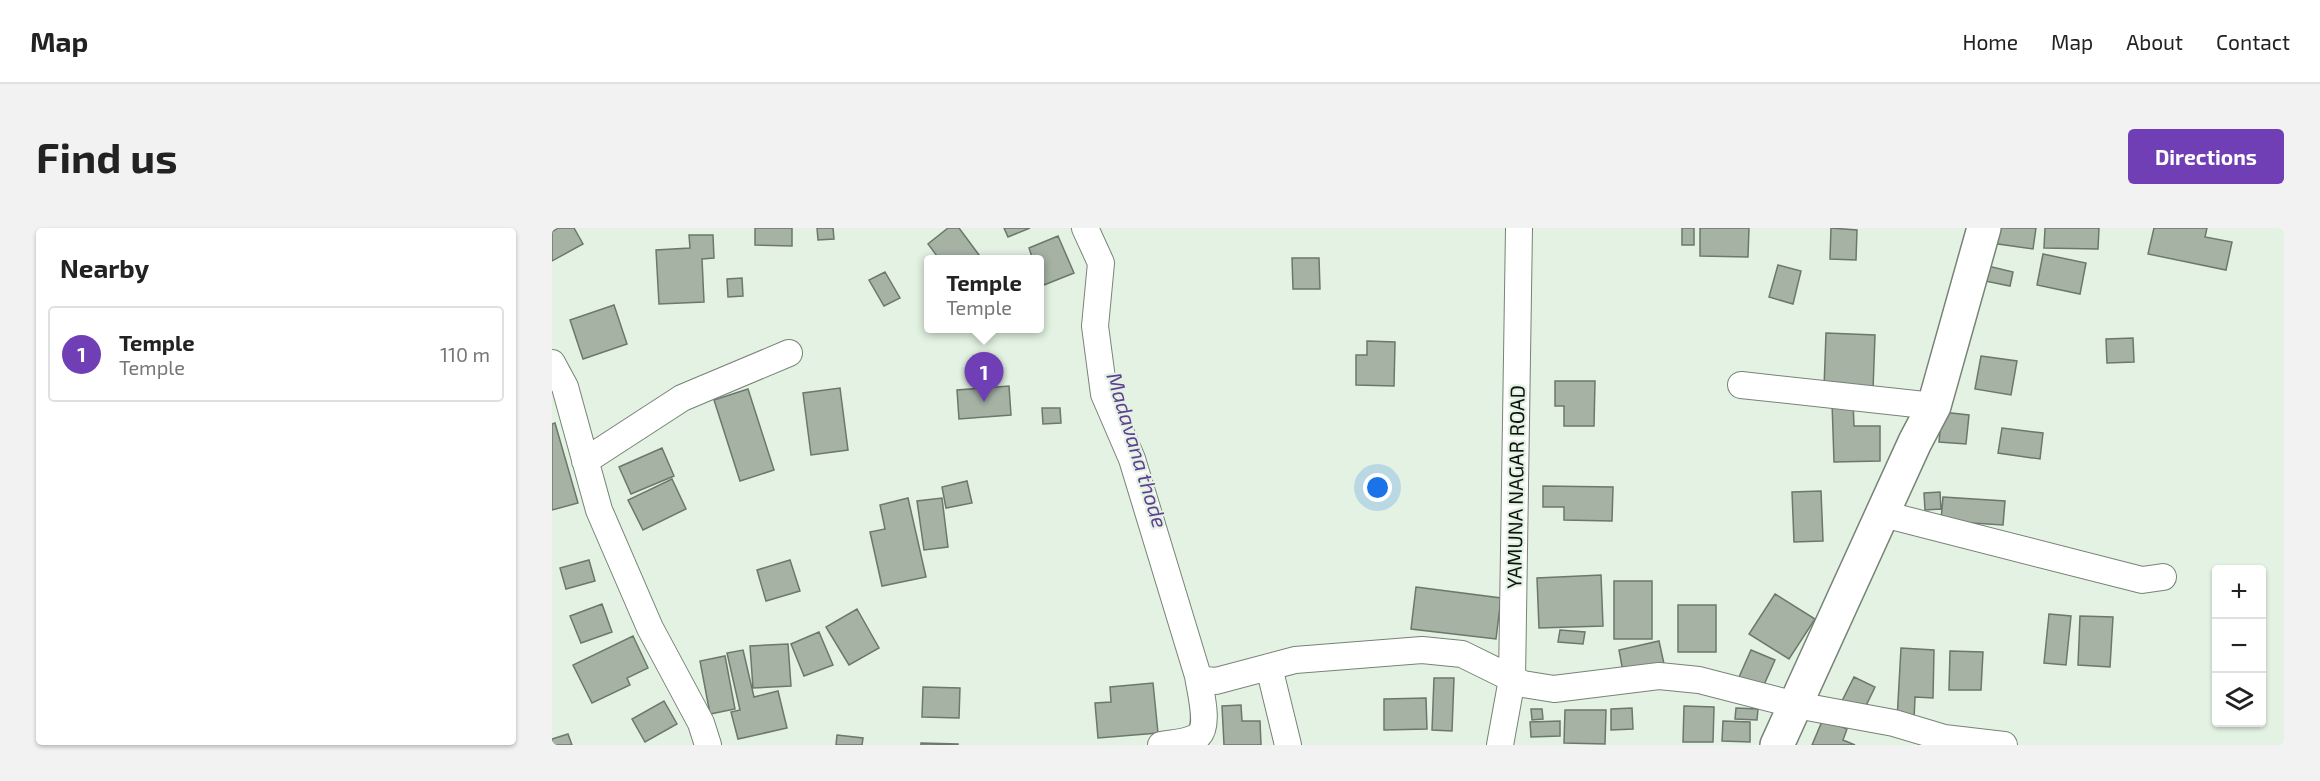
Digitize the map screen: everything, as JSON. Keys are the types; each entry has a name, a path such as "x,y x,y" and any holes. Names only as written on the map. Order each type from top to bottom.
{"main road":[{"path":"1777,745 1934,406 1984,228"}],"street":[{"path":"1085,228 1101,263 1095,326 1104,394 1132,459 1198,676 1204,718 1202,729 1198,736 1183,742 1161,745"},
{"name":"YAMUNA NAGAR ROAD","path":"1500,745 1512,679 1520,228"},
{"path":"585,461 681,398 789,353"},
{"path":"552,363 565,387 599,510 650,628 701,723 708,745"},
{"path":"1741,385 1934,406"},
{"path":"1883,514 2142,580 2163,576"},
{"path":"1198,676 1205,680 1216,681 1295,660 1422,650 1462,654 1523,684 1554,689 1647,677 1699,680 1796,705 1894,723 1944,738 2004,745"},
{"path":"1269,667 1288,745"}],"building":[{"path":"558,228 574,228 583,244 552,261 552,232"},
{"path":"755,228 792,228 792,246 755,245"},
{"path":"817,228 833,228 834,239 818,240"},
{"path":"948,228 959,228 979,255 936,255 928,244"},
{"path":"1004,228 1030,228 1008,237"},
{"path":"1682,228 1694,228 1694,245 1682,245"},
{"path":"1700,228 1749,228 1748,257 1700,256"},
{"path":"1831,228 1857,230 1856,260 1830,259"},
{"path":"1993,228 2036,228 2033,249 1991,243"},
{"path":"2045,228 2099,228 2098,249 2044,248"},
{"path":"2154,228 2207,228 2205,237 2232,242 2226,270 2148,254"},
{"path":"689,235 713,235 714,258 702,259 704,302 659,304 656,250 690,248"},
{"path":"1058,236 1074,273 1044,285 1044,255 1031,255 1029,248"},
{"path":"2043,254 2086,263 2080,294 2037,285"},
{"path":"1292,258 1319,258 1320,289 1293,289"},
{"path":"1778,265 1801,271 1793,304 1769,297"},
{"path":"1988,266 2013,272 2010,286 1985,281"},
{"path":"885,272 900,298 884,306 869,280"},
{"path":"742,278 743,296 728,297 727,279"},
{"path":"614,305 627,344 583,359 570,320"},
{"path":"1826,333 1875,335 1873,390 1824,388"},
{"path":"2133,338 2134,362 2107,363 2106,339"},
{"path":"1367,341 1395,342 1394,386 1356,385 1356,355 1367,355"},
{"path":"1981,356 2017,361 2011,395 1975,389"},
{"path":"1555,381 1595,381 1594,426 1564,426 1564,406 1555,406"},
{"path":"1009,386 1011,415 959,419 957,390"},
{"path":"840,388 848,450 811,455 803,393"},
{"path":"748,389 774,470 740,481 714,400"},
{"path":"1853,401 1854,426 1880,426 1880,461 1834,462 1832,402"},
{"path":"1042,408 1060,408 1061,423 1043,424"},
{"path":"1942,412 1969,415 1966,444 1939,442"},
{"path":"555,423 578,503 552,510 552,424"},
{"path":"2002,428 2043,433 2040,459 1998,453"},
{"path":"662,448 674,476 631,494 619,467"},
{"path":"672,479 686,509 643,530 628,500"},
{"path":"967,481 972,503 946,508 942,487"},
{"path":"1543,486 1613,487 1612,521 1564,520 1564,507 1543,507"},
{"path":"1821,491 1823,541 1794,542 1792,492"},
{"path":"1940,492 1941,509 1925,510 1924,493"},
{"path":"1943,497 2005,501 2003,525 1941,521"},
{"path":"908,498 926,577 882,586 870,532 885,529 880,505"},
{"path":"942,498 948,547 924,550 917,501"},
{"path":"589,560 595,581 566,589 560,568"},
{"path":"790,560 800,591 766,601 757,570"},
{"path":"1601,575 1603,626 1539,628 1537,578"},
{"path":"1614,581 1652,581 1652,639 1614,639"},
{"path":"1416,587 1501,598 1496,639 1411,629"},
{"path":"1775,594 1815,619 1789,659 1749,634"},
{"path":"602,604 612,632 581,643 570,616"},
{"path":"1678,605 1716,605 1716,652 1678,652"},
{"path":"857,609 879,648 849,665 826,627"},
{"path":"2049,614 2071,616 2066,665 2044,663"},
{"path":"2080,616 2113,617 2110,667 2078,665"},
{"path":"1560,630 1585,632 1583,644 1558,642"},
{"path":"819,632 833,665 804,676 791,644"},
{"path":"633,636 648,668 627,678 630,685 592,703 573,665"},
{"path":"1659,641 1664,664 1623,672 1619,650"},
{"path":"788,644 791,686 753,688 750,646"},
{"path":"1901,648 1934,650 1933,698 1915,697 1914,720 1897,720"},
{"path":"743,650 754,697 778,691 787,728 738,739 731,712 740,710 727,653"},
{"path":"1751,650 1775,660 1763,687 1739,677"},
{"path":"1950,651 1983,652 1981,690 1949,690"},
{"path":"725,656 735,709 710,714 700,661"},
{"path":"1854,677 1875,687 1862,714 1841,703"},
{"path":"1434,678 1454,678 1452,731 1432,730"},
{"path":"1153,683 1158,733 1098,738 1095,703 1111,702 1110,687"},
{"path":"923,687 960,688 959,718 922,717"},
{"path":"1426,698 1427,729 1384,730 1384,699"},
{"path":"664,701 677,724 645,742 632,719"},
{"path":"1241,705 1242,721 1260,721 1261,745 1224,745 1222,706"},
{"path":"1684,706 1714,707 1713,742 1683,742"},
{"path":"1632,708 1633,729 1611,730 1611,709"},
{"path":"1736,708 1758,709 1757,720 1735,719"},
{"path":"1531,709 1542,709 1543,719 1532,720"},
{"path":"1565,710 1606,710 1605,744 1564,743"},
{"path":"1823,719 1847,729 1843,740 1855,745 1812,745"},
{"path":"1560,721 1560,736 1531,737 1530,722"},
{"path":"1723,721 1750,722 1750,742 1722,741"},
{"path":"568,734 572,745 552,745 552,739"},
{"path":"837,735 863,738 862,745 836,745"},
{"path":"921,743 958,744 958,745 921,745"}],"place":[{"name":"Temple","path":"984,402"}],"water label":[{"name":"Madavana thode","path":"1138,450"}]}
